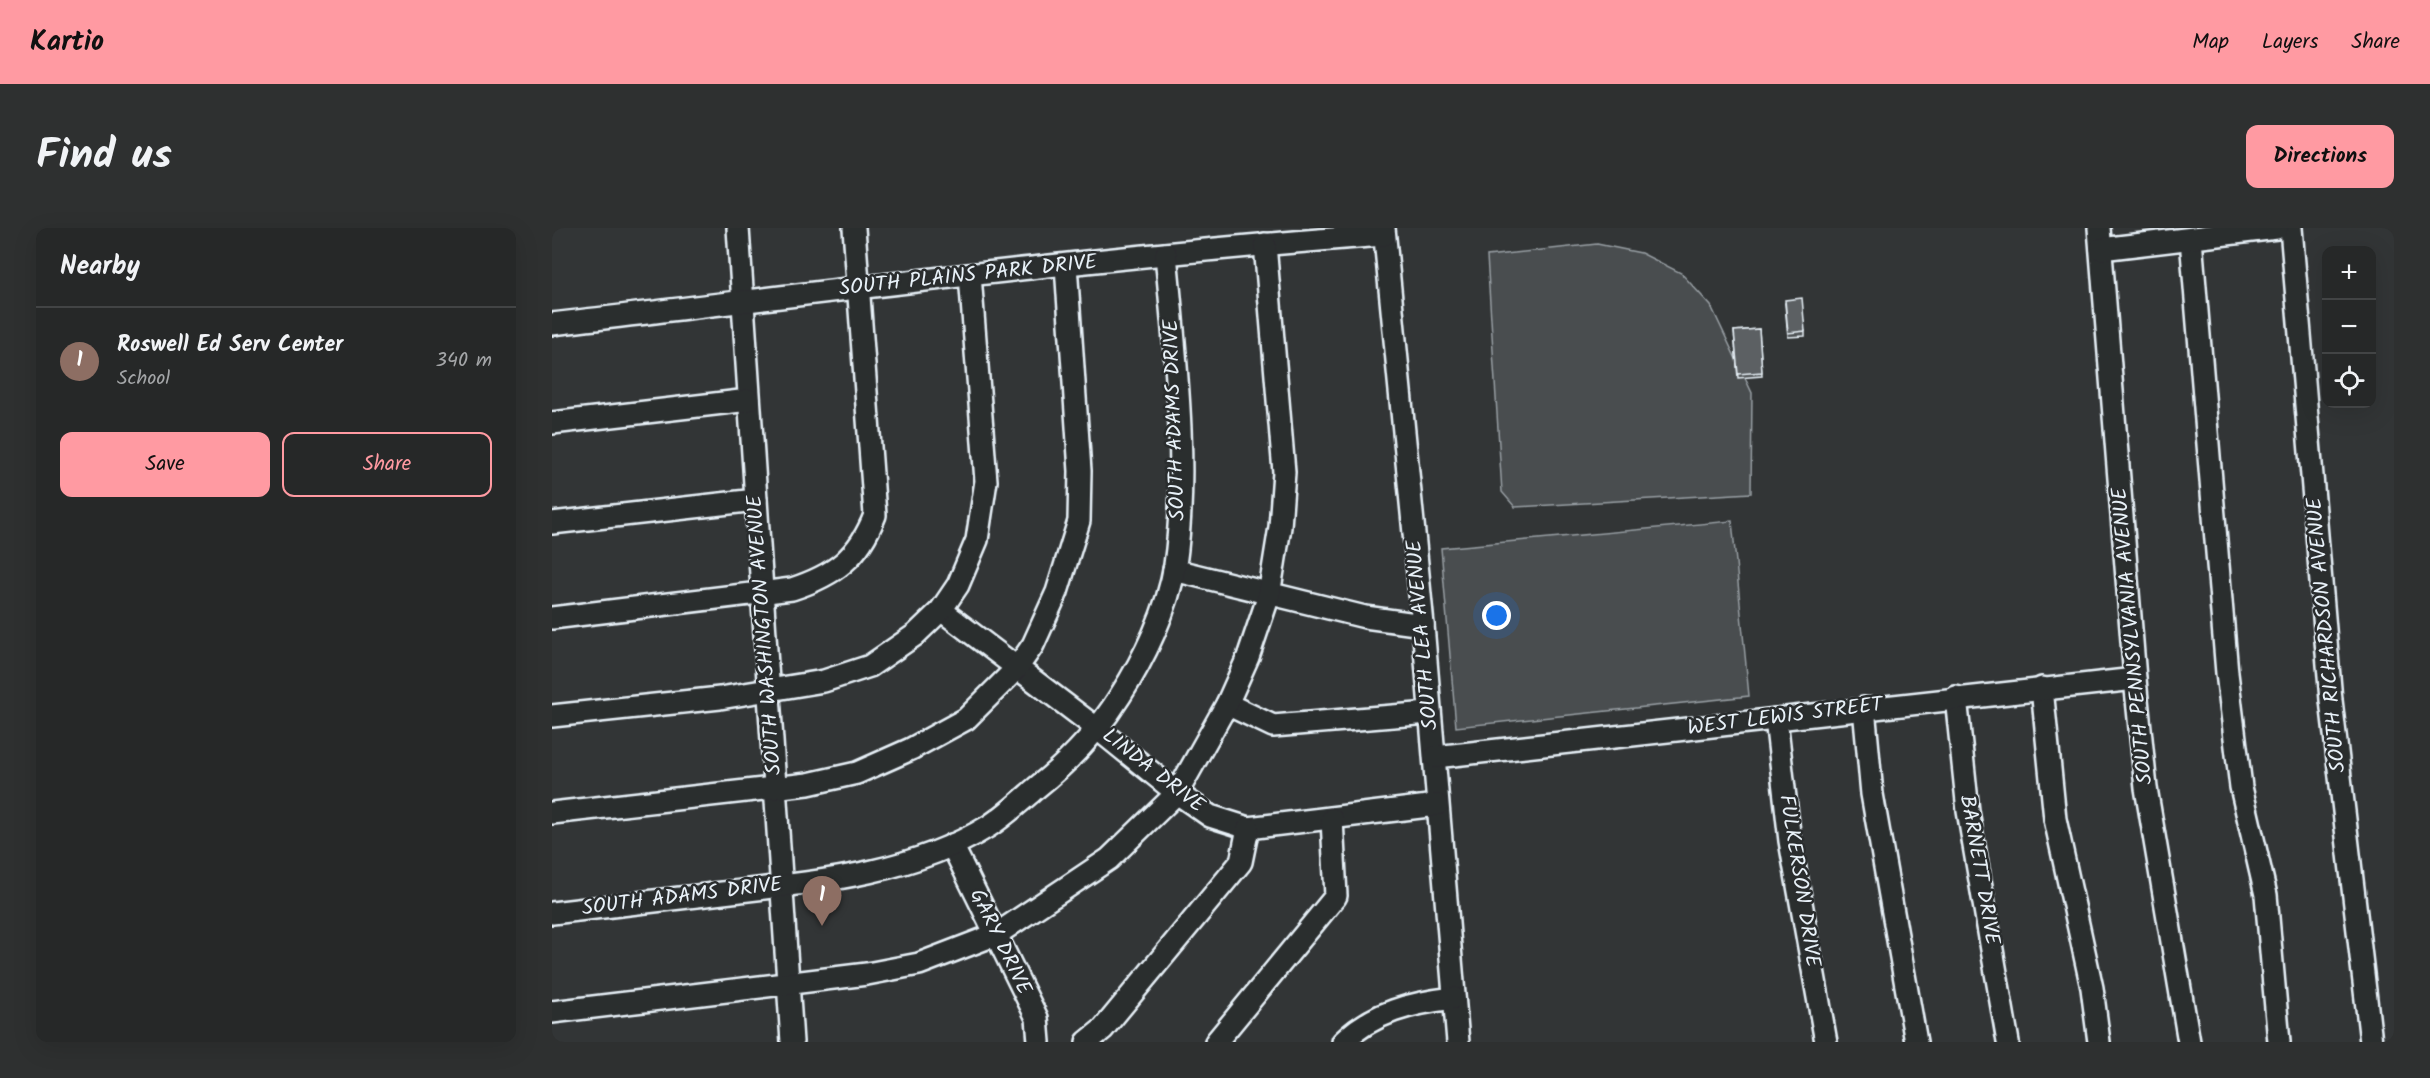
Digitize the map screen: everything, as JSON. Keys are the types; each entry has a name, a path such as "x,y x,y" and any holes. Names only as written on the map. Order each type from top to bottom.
{"street":[{"name":"SOUTH WASHINGTON AVENUE","path":"738,228 792,1042"},
{"path":"552,618 792,589 815,582 857,552 868,535 875,515 854,228"},
{"path":"2100,238 2191,238 2277,228"},
{"name":"SOUTH RICHARDSON AVENUE","path":"2291,228 2331,700 2371,1042"},
{"name":"SOUTH PLAINS PARK DRIVE","path":"552,324 970,275 1384,232"},
{"name":"SOUTH LEA AVENUE","path":"1384,232 1424,625 1429,712 1435,757 1437,805 1458,1042"},
{"name":"SOUTH PENNSYLVANIA AVENUE","path":"2100,238 2135,679 2155,854 2189,1042"},
{"path":"2191,238 2228,673 2241,787 2266,895 2279,1042"},
{"path":"552,1012 788,985 918,964 997,934 1109,859 1177,794 1227,704 1248,657 1269,595 1280,527 1284,472 1265,244"},
{"name":"SOUTH ADAMS DRIVE","path":"552,913 781,886 878,870 952,845 989,826 1054,774 1099,730 1130,681 1154,633 1174,570 1180,520 1180,460 1166,254"},
{"path":"552,813 808,784 857,773 911,749 966,719 1017,668 1033,645 1057,591 1079,521 1080,471 1066,265"},
{"path":"552,716 770,691 824,681 870,666 915,635 941,610 958,585 977,540 986,480 970,275"},
{"path":"552,423 750,400"},
{"path":"552,524 756,500"},
{"path":"1174,570 1365,617 1424,625"},
{"name":"LINDA DRIVE","path":"941,610 1099,730 1177,794 1210,816 1248,828 1437,805"},
{"name":"WEST LEWIS STREET","path":"1435,757 2135,679"},
{"path":"2042,688 2055,819 2092,988 2099,1042"},
{"name":"BARNETT DRIVE","path":"1956,698 1968,811 2008,1042"},
{"path":"1227,704 1274,726 1429,712"},
{"path":"1864,708 1872,794 1916,1042"},
{"name":"FULKERSON DRIVE","path":"1776,719 1790,841 1826,1042"},
{"path":"1216,1042 1336,896 1332,819"},
{"path":"1087,1042 1103,1029 1241,862 1248,828"},
{"name":"GARY DRIVE","path":"952,845 1037,1018 1039,1042"},
{"path":"1343,1042 1358,1027 1412,1003 1454,998"}],"shaded area":[{"path":"1597,244 1641,253 1681,273 1711,306 1752,393 1751,493 1515,507 1502,492 1487,256"},
{"path":"1732,521 1749,696 1456,727 1441,548"}],"building":[{"path":"1802,298 1805,331 1788,333 1785,300"},
{"path":"1759,329 1762,372 1738,374 1734,331"}],"place":[{"name":"Roswell Ed Serv Center","path":"822,926"}]}
